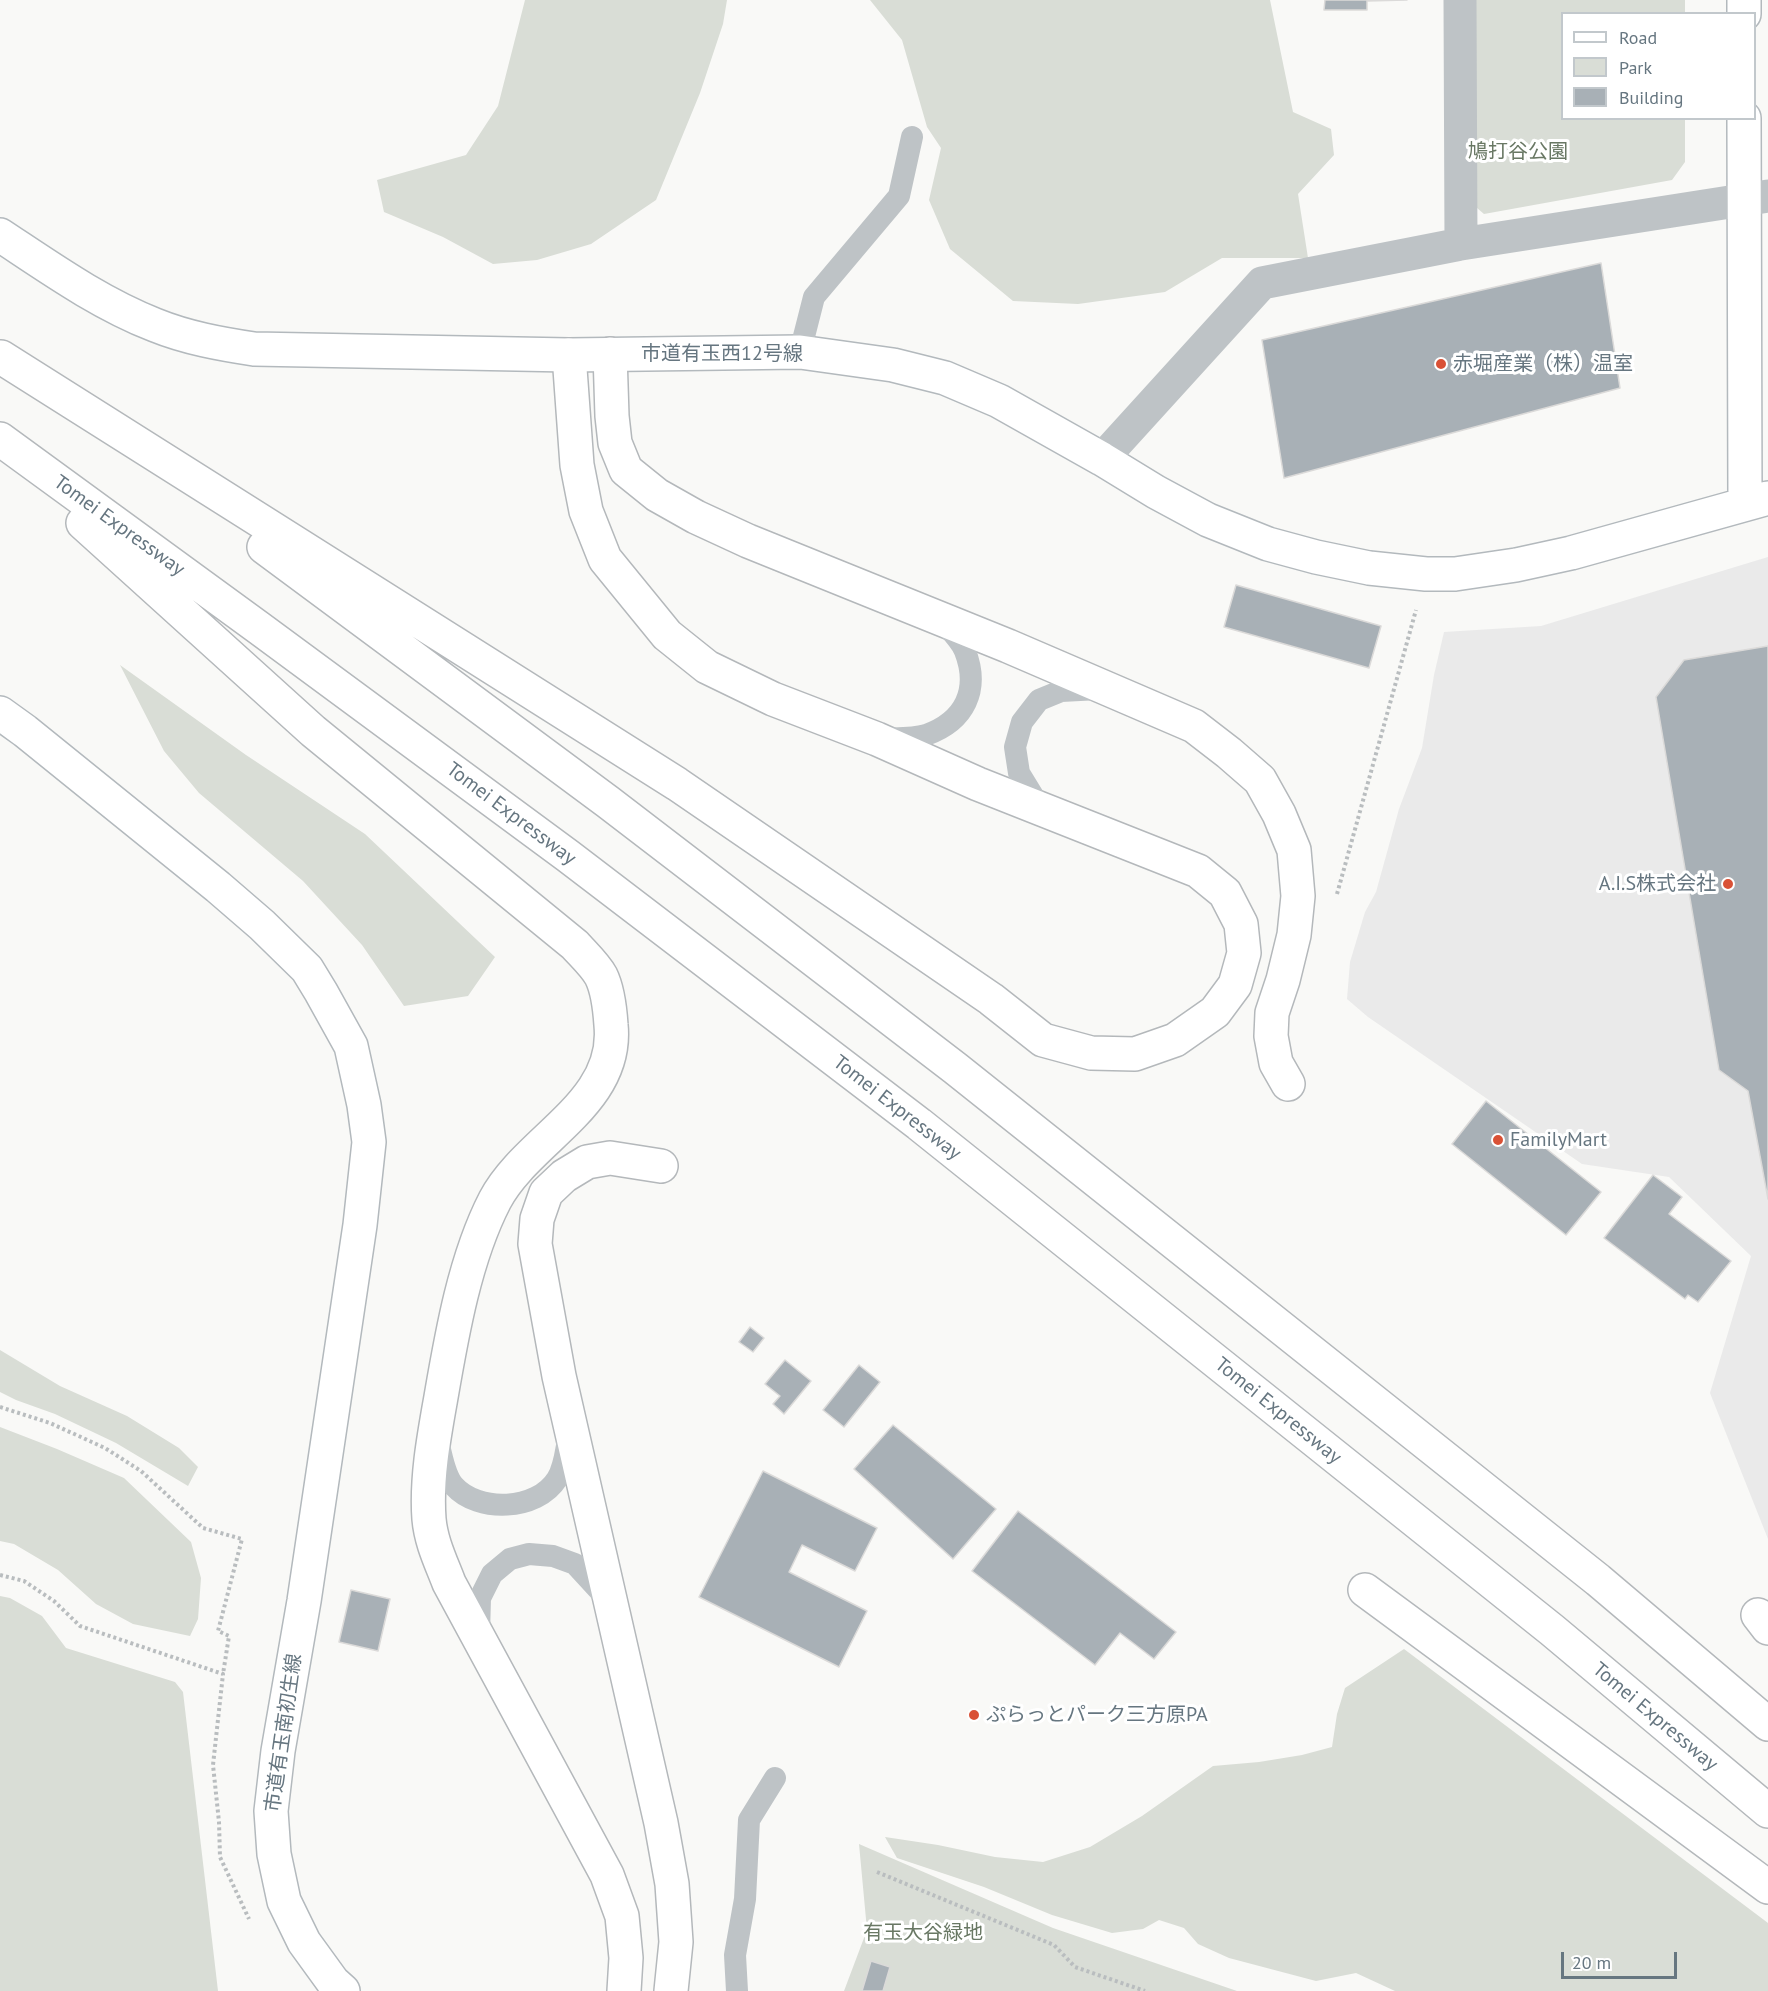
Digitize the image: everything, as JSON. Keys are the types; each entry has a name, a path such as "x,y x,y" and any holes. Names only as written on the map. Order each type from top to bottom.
{"main road":[{"path":"1744,120 1756,197 1756,501"},
{"name":"市道有玉西12号線","path":"0,235 109,304 156,326 209,342 254,349 569,355 800,352 893,365 945,378 999,401 1208,520 1268,544 1369,568 1426,574 1455,574 1527,563 1634,537 1756,501"},
{"path":"610,354 615,443 626,470 657,495 696,517 748,541 1108,688 1194,726 1260,780 1279,814 1294,850 1298,896 1294,935 1272,1013 1271,1036 1276,1063 1288,1084"},
{"path":"0,357 677,784 991,999 1043,1040 1091,1053 1136,1054 1174,1040 1215,1012 1235,985 1244,953 1240,924 1225,893 1198,871 1041,809 877,739 773,699 707,667 667,635 605,559 586,511 577,465 569,355"},
{"path":"0,357 289,566 608,802 955,1068 1598,1580 1768,1724"},
{"name":"Tomei Expressway","path":"0,440 568,856 919,1124 1551,1630 1768,1811"},
{"path":"0,447 313,731 575,945 601,976 610,1007 613,1039 603,1075 580,1107 517,1171 496,1199 470,1266 435,1430 429,1519 434,1546 449,1583 608,1875 622,1916 627,1958 624,1991"},
{"name":"市道有玉南初生線","path":"0,712 25,730 262,925 306,969 351,1046 369,1142 360,1225 304,1601 278,1751 271,1811 274,1854 284,1901 304,1942 333,1982 343,1991"},
{"path":"661,1166 610,1158 587,1162 564,1176 546,1193 537,1219 535,1244 539,1276 571,1427 650,1769 672,1884 676,1942 671,1991"},
{"path":"1365,1590 1768,1887"}],"street":[{"path":"1460,0 1461,244"},
{"path":"1102,459 1262,283 1461,244 1756,197"}],"lane":[{"path":"800,352 814,297 899,196 912,138"},
{"path":"877,739 925,735 955,718 970,696 971,675 965,649 942,621"},
{"path":"1041,809 1019,773 1015,747 1022,722 1039,700 1061,691 1108,688"},
{"path":"435,1430 445,1469 453,1485 469,1498 495,1505 519,1505 540,1495 557,1480 571,1427"},
{"path":"479,1636 480,1598 492,1574 510,1559 529,1554 553,1556 575,1563 611,1604"},
{"path":"737,1991 735,1955 745,1899 749,1820 775,1778"}],"path":[{"path":"1334,905 1426,574"},
{"path":"0,1407 50,1423 105,1448 141,1471 203,1528 242,1539 218,1631 230,1636 223,1674 213,1765 220,1857 250,1920"},
{"path":"0,1575 24,1581 54,1601 80,1626 223,1674"},
{"path":"877,1872 1054,1945 1075,1966 1144,1991"}],"shaded area":[{"path":"1768,557 1768,1539 1710,1393 1751,1256 1669,1177 1582,1164 1368,1017 1347,999 1350,962 1365,912 1376,892 1399,809 1422,748 1434,675 1444,632 1541,626"}],"green space":[{"path":"525,0 727,0 723,24 700,93 656,200 591,244 537,260 493,264 443,237 384,212 377,180 466,155 498,106"},
{"path":"870,0 1270,0 1293,112 1331,129 1334,155 1298,194 1308,258 1222,258 1165,292 1078,304 1013,301 950,249 929,200 941,148 927,127 902,40"},
{"name":"鳩打谷公園","path":"1459,0 1685,0 1685,12 1561,12 1561,120 1685,120 1685,162 1672,180 1484,214 1463,196"},
{"path":"120,665 246,755 365,834 495,957 468,996 404,1006 362,945 303,881 199,793 164,751"},
{"path":"0,1350 60,1386 127,1416 179,1448 198,1467 188,1486 116,1443 55,1414 0,1392"},
{"path":"0,1427 124,1478 191,1542 201,1578 198,1619 190,1636 133,1624 96,1604 58,1570 14,1544 0,1541"},
{"path":"0,1596 10,1598 42,1616 66,1648 175,1682 183,1692 218,1991 0,1991"},
{"path":"1404,1649 1768,1923 1768,1991 1395,1991 1356,1973 1316,1981 1229,1958 1198,1944 1184,1928 1159,1920 1143,1929 1112,1933 1052,1915 984,1887 897,1858 885,1837 995,1857 1043,1862 1090,1847 1142,1816 1213,1766 1259,1762 1332,1747 1337,1714 1345,1688"},
{"name":"有玉大谷緑地","path":"859,1844 1053,1928 1237,1991 844,1991 867,1930"}],"building":[{"path":"1325,0 1407,0 1367,1 1367,10 1324,10"},
{"name":"赤堀産業（株）温室","path":"1601,263 1620,388 1284,478 1262,340"},
{"path":"1236,585 1381,626 1369,668 1224,627"},
{"name":"A.I.S株式会社","path":"1768,646 1768,1199 1748,1091 1719,1070 1656,697 1684,660"},
{"path":"1486,1101 1601,1192 1566,1235 1452,1144"},
{"path":"1653,1175 1682,1197 1669,1214 1731,1261 1698,1302 1688,1295 1685,1299 1604,1238"},
{"path":"750,1327 764,1338 753,1352 739,1342"},
{"path":"785,1360 811,1381 784,1414 773,1404 780,1396 765,1384"},
{"path":"859,1365 880,1382 844,1427 823,1410"},
{"path":"893,1425 996,1509 953,1559 854,1469"},
{"path":"763,1471 877,1528 855,1571 802,1545 789,1572 867,1611 839,1667 699,1597"},
{"path":"1018,1511 1176,1632 1154,1659 1120,1633 1095,1665 972,1571"},
{"path":"351,1590 390,1599 378,1651 339,1642"},
{"path":"871,1961 890,1967 883,1991 862,1991"}],"place":[{"name":"赤堀産業（株）温室","path":"1441,364"},
{"name":"A.I.S株式会社","path":"1728,884"},
{"name":"FamilyMart","path":"1498,1140"},
{"name":"ぷらっとパーク三方原PA","path":"974,1715"}]}
